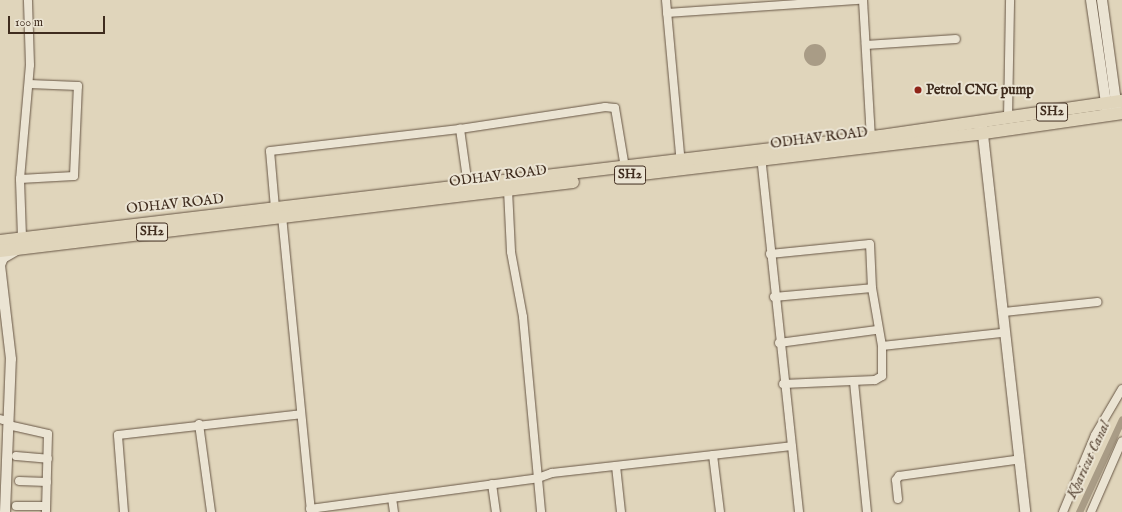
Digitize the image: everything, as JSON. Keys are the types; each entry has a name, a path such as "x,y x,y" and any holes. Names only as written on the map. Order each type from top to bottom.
{"main road":[{"name":"ODHAV ROAD","path":"761,155 871,138 979,129 1008,118 1115,108"},
{"name":"ODHAV ROAD","path":"278,212 508,190 681,165 979,129 1115,108"},
{"name":"ODHAV ROAD","path":"22,243 278,212 468,186 625,168 681,165"},
{"name":"SH2","path":"0,241 22,243"},
{"name":"SH2","path":"0,251 22,243"}],"street":[{"path":"0,498 4,421 11,359 0,265 3,258 22,243 20,180 29,84 28,0"},
{"path":"666,0 681,165"},
{"path":"667,13 730,4 861,0 866,45 871,138"},
{"path":"1008,118 1010,0"},
{"path":"1090,0 1115,108"},
{"path":"1102,0 1115,108"},
{"path":"866,45 956,39"},
{"path":"20,180 74,176 78,86 29,84"},
{"path":"625,168 614,107 460,129 270,151 311,510 538,478 552,473 791,446"},
{"path":"460,129 468,186"},
{"path":"979,129 1004,312 1025,512"},
{"path":"979,129 1021,512"},
{"path":"761,155 783,384 799,512"},
{"path":"508,190 511,252 523,317 541,512"},
{"path":"770,254 870,244 872,288 877,330 882,346 882,376 854,382 783,384"},
{"path":"774,297 872,288"},
{"path":"1004,312 1097,302"},
{"path":"0,313 5,359 5,512"},
{"path":"779,343 877,330"},
{"path":"882,346 1001,333"},
{"path":"854,382 867,512"},
{"path":"1063,512 1095,435 1122,389"},
{"path":"124,512 118,435 199,424 301,414"},
{"path":"4,421 45,431 48,434 46,509 16,506"},
{"path":"199,424 211,512"},
{"path":"1091,512 1122,440"},
{"path":"713,455 720,512"},
{"path":"16,456 48,459"},
{"path":"898,499 896,480 899,476 1015,460"},
{"path":"616,466 621,512"},
{"path":"19,481 47,482"},
{"path":"492,484 496,512"},
{"path":"392,498 394,512"}],"shaded area":[{"path":"815,44 819,45 825,51 825,59 819,65 815,66 811,65 805,59 804,55 805,51 811,45"}],"waterway":[{"name":"Kharicut Canal","path":"1079,512 1122,419"}],"place":[{"name":"Petrol CNG pump","path":"918,90"}]}
